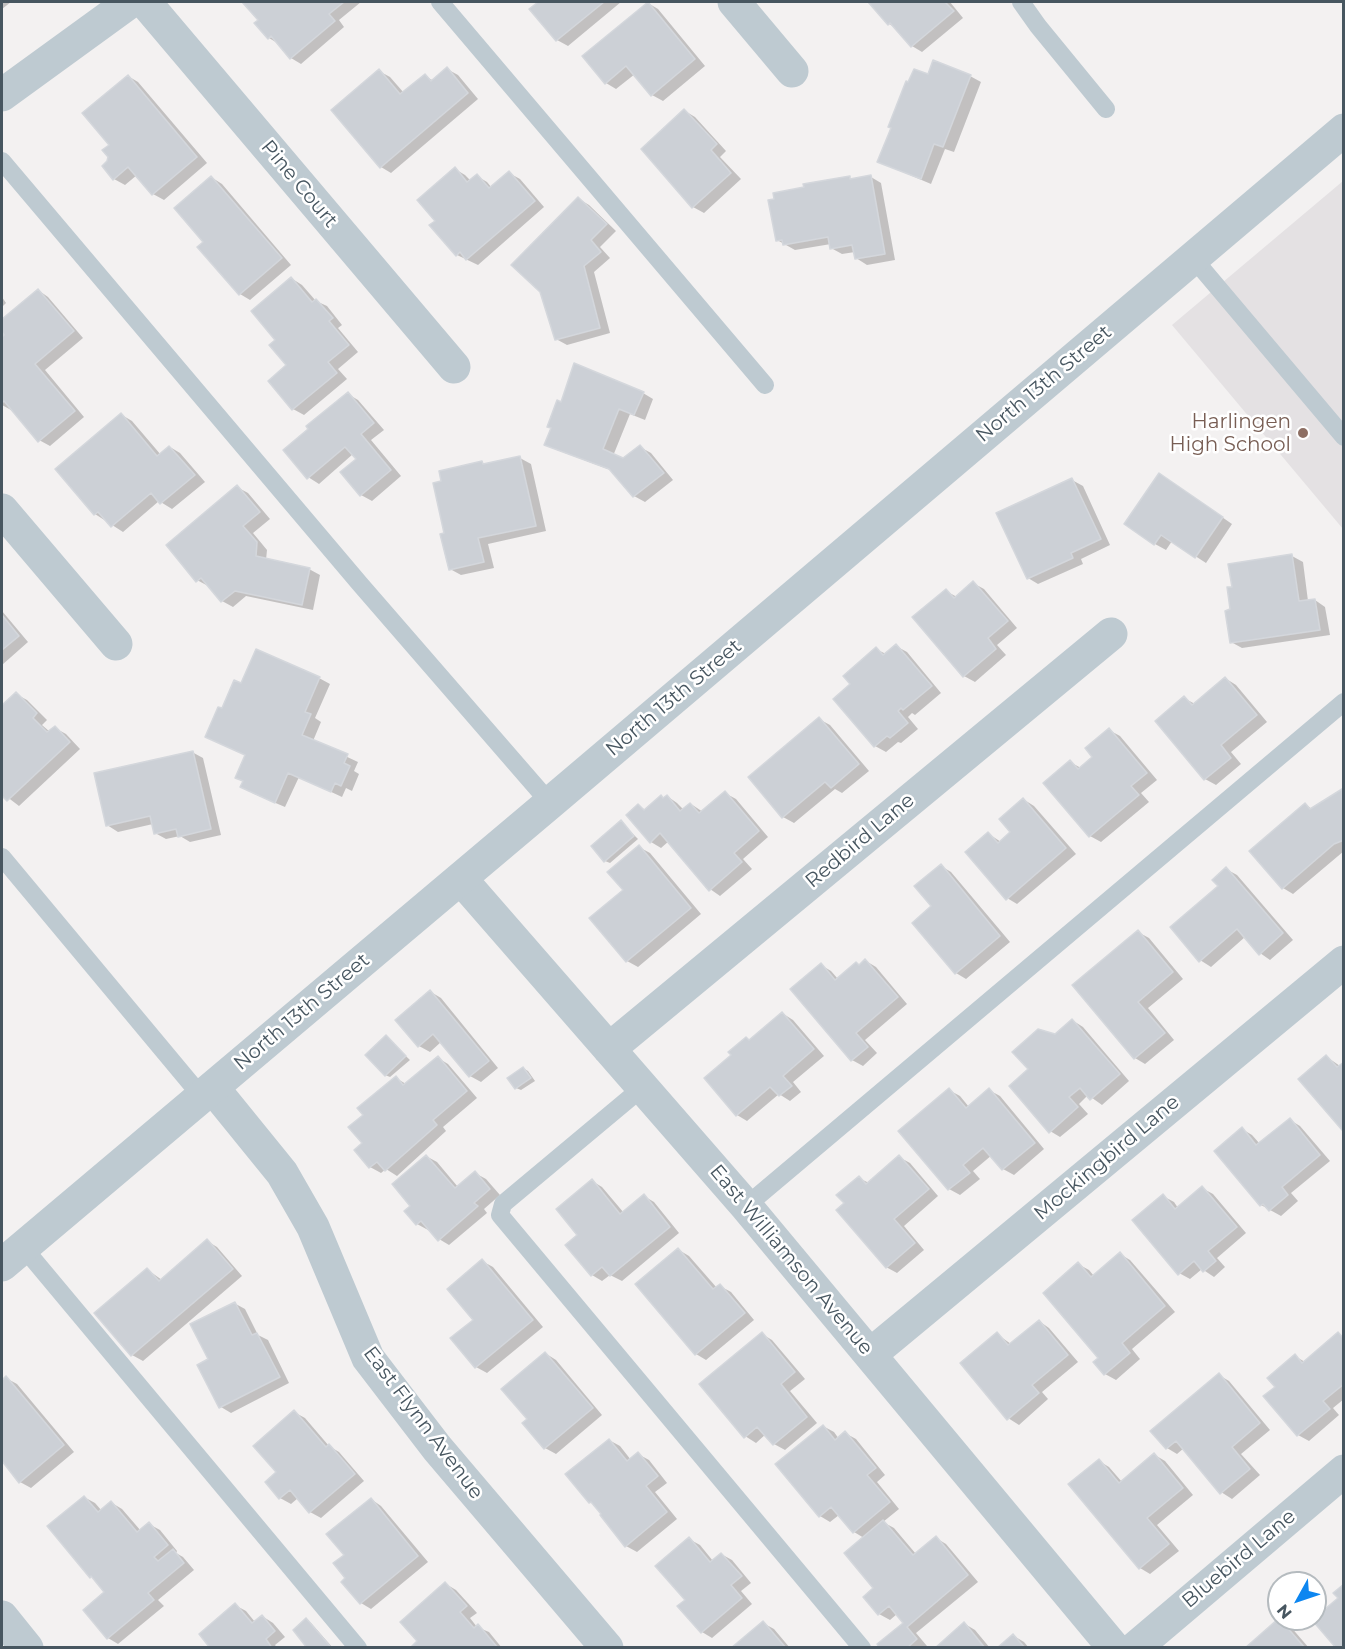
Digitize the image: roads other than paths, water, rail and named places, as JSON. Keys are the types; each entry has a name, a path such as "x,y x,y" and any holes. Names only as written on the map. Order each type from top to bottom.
{"street":[{"path":"2,95 130,2"},
{"name":"Pine Court","path":"145,2 454,367"},
{"path":"734,2 792,71"},
{"name":"North 13th Street","path":"12,1256 1344,130"},
{"path":"2,510 116,644"},
{"name":"Redbird Lane","path":"609,1049 1111,634"},
{"name":"East Williamson Avenue","path":"460,879 746,1206 1114,1647"},
{"name":"Mockingbird Lane","path":"871,1354 1344,962"},
{"name":"East Flynn Avenue","path":"207,1093 282,1173 308,1218 368,1358 437,1448 607,1647"},
{"name":"Bluebird Lane","path":"1135,1647 1344,1471"},
{"path":"2,1617 27,1647"}],"lane":[{"path":"440,2 765,385"},
{"path":"1021,2 1106,109"},
{"path":"2,160 360,584 550,803"},
{"path":"1193,258 1344,437"},
{"path":"746,1206 1344,702"},
{"path":"2,857 207,1093"},
{"path":"643,1087 503,1204 500,1215 862,1647"},
{"path":"12,1256 358,1647"}],"place":[{"name":"Harlingen High School","path":"1303,433"}]}
